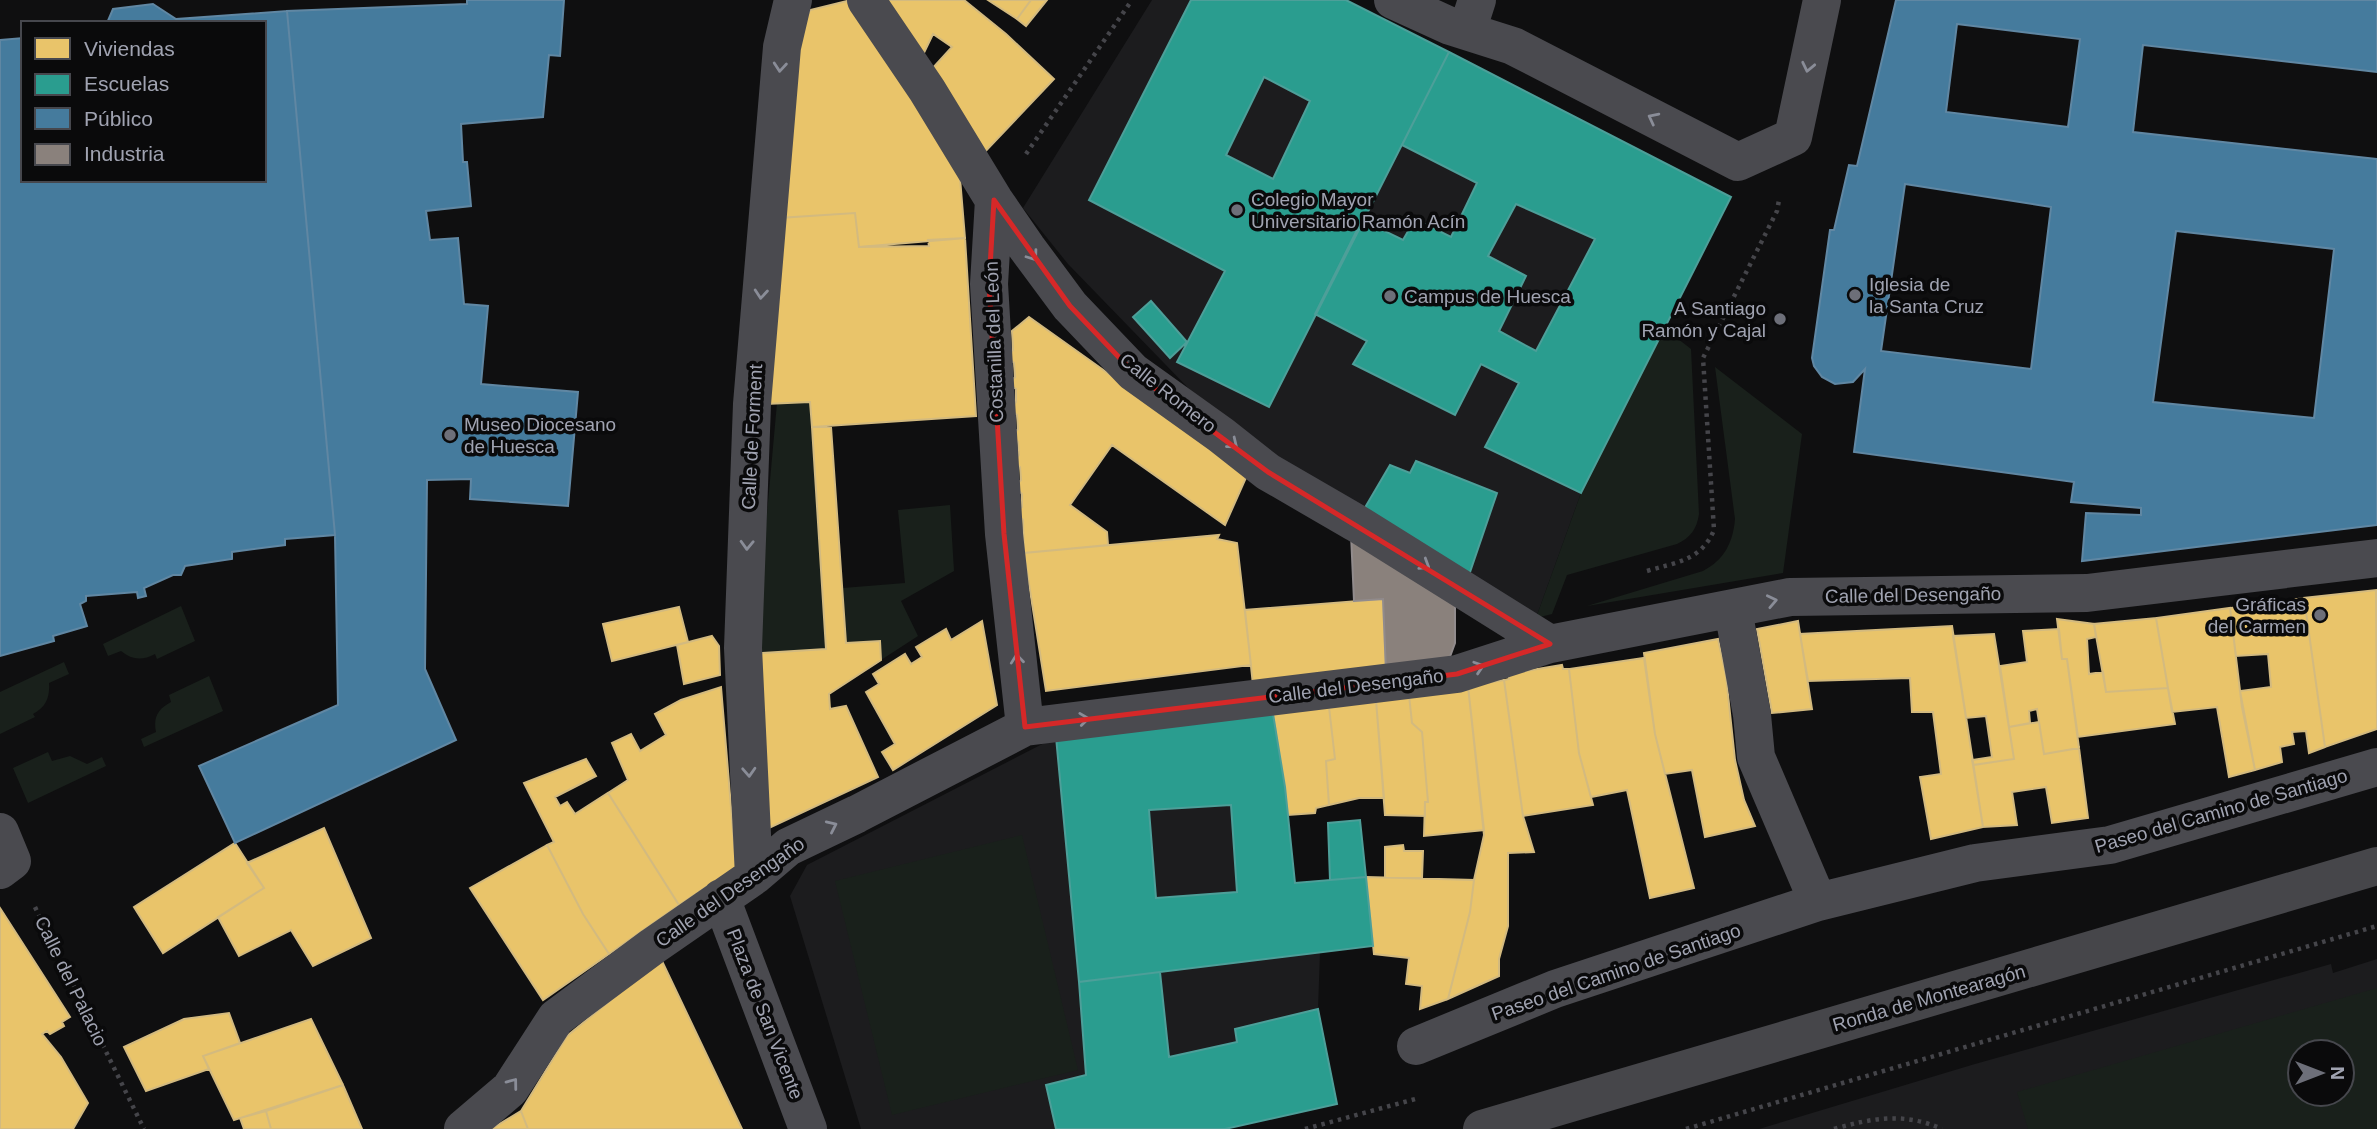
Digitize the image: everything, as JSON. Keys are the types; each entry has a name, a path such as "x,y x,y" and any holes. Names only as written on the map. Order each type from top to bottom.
{"main road":[{"name":"Ronda de Montearagón","path":"1482,1129 2377,866"}],"street":[{"name":"Calle de Forment","path":"754,876 743,648 752,404 782,47 793,0"},
{"name":"Calle Romero","path":"866,0 927,90 994,200 1070,306 1133,372 1268,472 1550,643"},
{"path":"1393,0 1465,19 1513,47 1738,162 1793,137 1822,0"},
{"name":"Costanilla del León","path":"994,200 990,298 1004,534 1025,727"},
{"name":"Calle del Desengaño","path":"463,1129 510,1089 556,1018 754,876 788,847 1025,727 1457,674 1550,643 1790,597 2087,593 2377,558"},
{"path":"1733,609 1752,715 1756,757 1818,902"},
{"name":"Paseo del Camino de Santiago","path":"1416,1046 1555,989 1818,902 1975,863 2110,845 2377,767"},
{"name":"Plaza de San Vicente","path":"721,898 808,1129"}],"path":[{"path":"994,200 1132,0"},
{"path":"1639,573 1695,556 1708,544 1714,530 1703,358 1777,211 1793,137"},
{"name":"Calle del Palacio","path":"4,854 144,1129"},
{"path":"1686,1129 2377,926"},
{"path":"1834,1129 1868,1119 1898,1118 1928,1122 1942,1129"}],"highlighted area":[{"path":"994,200 1070,306 1133,372 1268,472 1550,644 1457,674 1025,727 1004,534 989,284"}],"shaded area":[{"name":"Campus de Huesca","path":"1152,0 1346,0 1731,197 1581,493 1536,618 1289,472 1195,395 1068,264 1023,208"},
{"path":"1664,328 1691,349 1699,514 1695,529 1677,544 1567,575 1552,614 1536,618 1581,493"},
{"path":"1715,367 1802,434 1783,573 1587,606 1703,571 1717,562 1726,550 1735,519"},
{"path":"810,402 826,649 760,653 763,558 777,403"},
{"path":"950,505 954,571 901,601 918,636 881,660 880,641 846,643 843,588 905,583 898,510"},
{"path":"181,606 195,641 157,659 155,654 137,659 121,651 108,656 103,644"},
{"path":"64,662 69,674 49,683 46,701 33,714 35,717 0,734 0,692"},
{"path":"209,676 223,711 144,747 141,739 156,732 156,718 171,702 169,695"},
{"path":"1056,737 1285,787 1295,882 1366,877 1373,946 1320,953 1318,1009 1337,1104 1225,1129 861,1129 790,896 807,865"},
{"path":"48,752 52,761 70,756 87,764 102,757 106,766 28,803 13,768"},
{"path":"1022,835 1078,1070 892,1115 835,881"},
{"path":"2377,959 2377,1129 1759,1129 1975,1064 2331,964 2333,973"},
{"path":"2377,988 2377,1129 2028,1129 2017,1092"}],"building: Viviendas":[{"path":"883,0 964,0 1006,34 1054,79 982,155 929,72 952,47 933,34 921,59"},
{"path":"988,0 1031,0 1017,19"},
{"path":"1031,0 1047,0 1026,26 1017,19"},
{"path":"847,1 959,166 965,238 859,247 855,213 779,218 793,48 810,10"},
{"path":"855,213 859,247 929,246 928,240 965,238 976,416 812,427 810,402 766,404 779,218"},
{"path":"1029,317 1248,473 1225,525 1112,445 1070,505 1107,532 1108,545 1024,553 1023,520 1016,513 1022,507 1022,494 1015,487 1021,480 1020,467 1013,462 1019,455 1018,442 1012,435 1018,429 1017,415 1010,409 1016,402 1016,389 1008,384 1015,377 1014,363 1007,357 1013,350 1012,331"},
{"path":"812,427 831,427 846,643 880,641 881,660 829,694 830,709 846,706 878,777 769,828 760,653 826,649"},
{"path":"1219,535 1217,539 1237,543 1251,665 1046,691 1024,553"},
{"path":"2376,590 2377,729 2325,747 2304,598"},
{"path":"2304,598 2325,747 2309,753 2306,731 2292,732 2294,744 2280,747 2282,762 2255,770 2240,691 2271,687 2268,654 2236,656 2230,608"},
{"path":"1383,599 1386,671 1253,685 1245,610"},
{"path":"679,607 688,642 612,661 603,624"},
{"path":"2230,608 2242,707 2255,770 2229,777 2217,707 2172,712 2156,618"},
{"path":"2156,618 2168,688 2106,692 2094,624"},
{"path":"2057,619 2094,624 2096,637 2087,639 2089,674 2103,672 2106,692 2168,688 2175,724 2078,737 2067,659 2062,659"},
{"path":"982,621 997,705 893,770 882,752 895,744 866,692 879,684 873,674 905,654 911,664 922,657 916,647 946,629 951,640"},
{"path":"1798,621 1812,709 1772,713 1757,629"},
{"path":"1952,626 1983,827 1931,839 1920,777 1941,774 1933,712 1912,712 1910,678 1808,681 1800,634"},
{"path":"2059,629 2062,659 2067,659 2079,748 2044,754 2037,709 2029,711 2030,723 2009,727 2000,666 2027,662 2023,631"},
{"path":"1994,634 2014,759 1973,765 1972,760 1992,757 1986,716 1966,718 1953,636"},
{"path":"712,636 719,646 720,675 684,684 677,645"},
{"path":"1718,639 1726,676 1735,760 1744,800 1755,826 1705,837 1692,770 1665,774 1655,734 1644,653"},
{"path":"1644,658 1655,734 1694,888 1650,898 1627,790 1591,797 1579,753 1569,669"},
{"path":"1562,665 1563,669 1569,669 1579,753 1593,805 1523,816 1504,680 1509,679 1508,674"},
{"path":"1504,680 1523,816 1534,852 1508,853 1508,926 1499,959 1499,976 1448,999 1470,912 1484,835 1468,686"},
{"path":"1468,686 1484,830 1424,836 1425,802 1428,802 1422,732 1412,723 1409,695"},
{"path":"721,687 736,867 679,905 608,793 628,780 612,743 631,734 640,751 666,735 655,714 681,700"},
{"path":"1409,695 1412,723 1422,732 1428,802 1425,802 1425,816 1385,815 1376,700"},
{"path":"1376,700 1384,798 1359,798 1329,805 1326,761 1335,759 1329,707"},
{"path":"1329,707 1335,759 1326,761 1329,805 1316,808 1315,813 1288,815 1273,714"},
{"path":"2039,722 2044,754 2079,748 2088,818 2052,823 2046,787 2012,792 2017,825 1983,827 1973,765 2014,759 2009,727"},
{"path":"586,759 596,776 555,797 560,806 567,802 575,814 608,793 679,905 609,954 583,914 547,845 554,842 524,783"},
{"path":"324,828 371,938 313,966 291,930 239,956 218,917 264,888 247,863"},
{"path":"235,843 264,888 163,953 134,907"},
{"path":"547,845 583,914 609,954 543,1000 470,888"},
{"path":"1403,845 1404,851 1423,851 1422,878 1385,878 1385,847"},
{"path":"1366,877 1474,880 1470,912 1448,999 1420,1009 1422,986 1406,984 1409,958 1374,954"},
{"path":"0,908 70,1017 62,1022 64,1026 50,1034 47,1031 42,1034 61,1057 88,1103 73,1129 0,1129"},
{"path":"661,959 742,1129 528,1129 521,1111 567,1036"},
{"path":"229,1013 240,1043 203,1056 209,1069 146,1091 124,1047 184,1019"},
{"path":"311,1019 343,1085 234,1120 203,1056"},
{"path":"343,1085 362,1129 271,1129 266,1111"},
{"path":"266,1111 271,1129 244,1129 240,1118"},
{"path":"521,1111 528,1129 491,1129"}],"building: Escuelas":[{"name":"Colegio Mayor Universitario Ramón Acín","path":"1191,0 1346,0 1449,52 1269,407 1177,362 1225,271 1089,200","holes":["1264,77 1310,101 1273,179 1226,155"]},
{"path":"1449,52 1731,197 1581,493 1485,447 1519,383 1481,364 1455,415 1353,364 1367,341 1315,314 1362,220 1403,240 1415,219 1451,237 1477,183 1402,145","holes":["1516,204 1595,239 1536,351 1499,331 1526,276 1488,256"]},
{"path":"1151,301 1187,342 1170,358 1133,317"},
{"path":"1416,461 1497,493 1469,575 1363,511 1390,465 1410,473"},
{"path":"1273,714 1285,787 1295,883 1366,877 1373,946 1079,982 1056,737","holes":["1231,805 1237,892 1156,898 1149,810"]},
{"path":"1360,820 1366,877 1330,880 1328,823"},
{"path":"1160,972 1169,1057 1237,1042 1235,1029 1318,1009 1337,1104 1225,1129 1056,1129 1046,1085 1086,1075 1079,982"}],"building: Público":[{"name":"Museo Diocesano de Huesca","path":"467,0 564,0 560,56 549,55 543,117 461,124 463,162 467,162 471,206 426,211 430,240 458,238 464,304 488,306 481,384 578,392 568,506 470,499 471,479 427,480 425,669 456,740 235,843 199,766 338,705 335,535 287,11 467,4"},
{"path":"1896,0 2377,0 2377,72 2143,45 2133,132 2377,159 2377,525 2082,561 2086,513 2141,515 2141,508 2071,502 2074,482 1854,452 1865,369 1853,382 1835,384 1822,377 1812,358 1830,230 1834,230 1849,165 1857,166","holes":["1957,24 2080,39 2068,127 1946,112","1905,184 2051,207 2031,369 1881,351","2176,231 2334,249 2314,418 2153,402"]},
{"path":"153,4 176,19 287,11 335,535 285,539 285,545 232,552 232,559 185,566 181,575 173,575 144,588 146,596 138,598 137,592 86,596 86,601 80,604 87,626 53,636 54,641 0,656 0,40 21,38 21,182 266,182 266,21 108,21 113,9"}],"building: Industria":[{"path":"1351,534 1455,600 1455,643 1448,662 1386,671 1383,599 1354,601"}],"place":[{"name":"Colegio Mayor Universitario Ramón Acín","path":"1237,210"},
{"name":"Iglesia de la Santa Cruz","path":"1855,295"},
{"name":"Campus de Huesca","path":"1390,296"},
{"name":"A Santiago Ramón y Cajal","path":"1780,319"},
{"name":"Museo Diocesano de Huesca","path":"450,435"},
{"name":"Gráficas del Carmen","path":"2320,615"}]}
